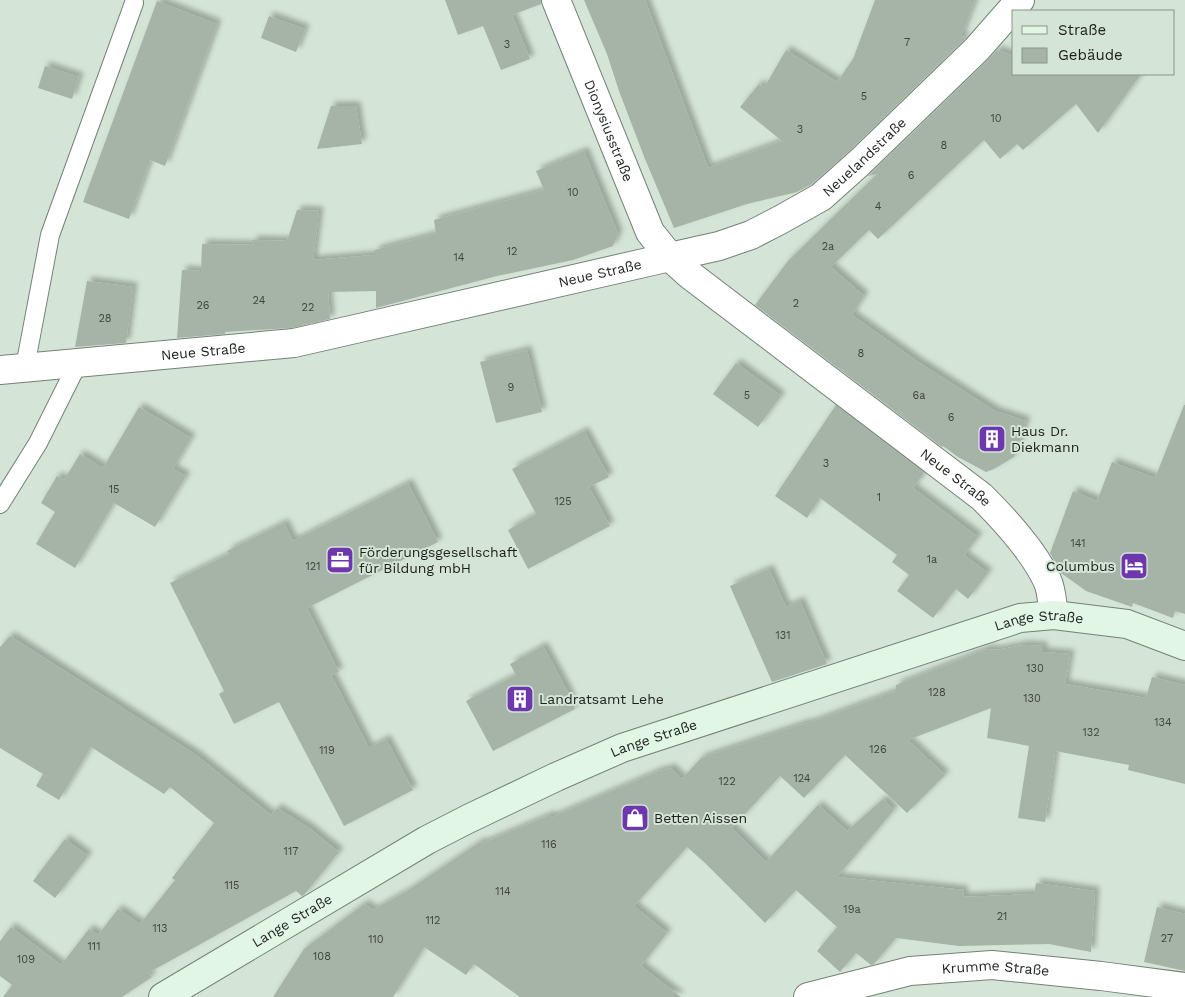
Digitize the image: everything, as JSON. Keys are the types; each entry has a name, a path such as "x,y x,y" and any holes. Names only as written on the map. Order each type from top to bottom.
{"street":[{"name":"Dionysiusstraße","path":"556,0 650,232 670,257"},
{"name":"Neuelandstraße","path":"670,257 719,246 751,235 821,196 859,163 977,49 1020,0"},
{"name":"Neue Straße","path":"12,368 294,344 670,257 690,275 982,497 1007,522 1034,559 1048,582 1054,615"},
{"name":"Lange Straße","path":"163,997 427,840 556,777 622,748 1020,618 1054,615 1126,624 1185,646"},
{"name":"Krumme Straße","path":"808,997 910,971 992,965 1185,987"}],"lane":[{"path":"12,368 50,235 134,4"},
{"path":"0,504 38,443 78,363"}],"building":[{"path":"445,0 541,0 541,4 512,15 530,59 501,70 483,26 458,35"},
{"path":"584,0 645,0 708,168 782,141 740,107 759,84 764,88 786,50 837,82 853,59 875,0 975,0 961,36 966,38 848,152 812,184 797,192 747,204 674,228 645,159 607,54"},
{"path":"157,1 217,24 165,166 150,160 129,219 83,202"},
{"path":"269,16 305,29 296,52 261,38"},
{"path":"997,50 1012,55 1012,75 1140,75 1098,133 1076,104 1023,150 1017,144 1000,159 984,140 878,239 869,230 831,267 864,296 852,315 918,362 995,411 1026,421 1014,457 986,472 942,447 755,305 788,261 877,174 868,176"},
{"path":"45,66 79,77 72,99 38,88"},
{"path":"331,106 356,106 362,144 317,149"},
{"path":"584,151 618,234 613,246 573,260 497,276 376,308 376,291 328,292 330,319 292,328 225,332 225,334 177,338 182,270 201,271 202,244 253,245 252,240 287,241 297,210 319,211 313,260 375,255 375,250 436,234 434,220 544,190 536,171"},
{"path":"87,281 133,287 126,343 75,347"},
{"path":"527,350 542,412 496,423 480,362"},
{"path":"736,363 781,396 758,427 713,394"},
{"path":"836,405 924,473 913,488 978,537 964,555 988,573 968,599 956,589 933,618 897,591 909,575 892,562 897,555 820,498 807,518 775,496"},
{"path":"1184,405 1185,614 1175,611 1173,618 1133,603 1132,607 1086,591 1061,573 1050,553 1073,491 1097,501 1112,462 1155,478"},
{"path":"139,407 191,438 173,469 186,476 155,527 114,503 75,568 36,544 55,512 41,503 57,476 64,480 80,454 103,468"},
{"path":"584,431 609,477 589,487 610,526 528,569 508,530 536,514 512,469"},
{"path":"408,483 438,542 307,608 339,672 331,675 369,748 386,739 413,790 344,826 279,702 234,724 219,694 224,691 170,583 229,554 227,551 284,523 293,541"},
{"path":"769,569 786,607 800,601 827,664 772,682 730,586"},
{"path":"10,636 196,755 271,815 277,808 309,828 339,852 304,895 302,896 296,891 148,973 152,977 122,997 3,997 12,985 0,976 0,941 11,927 61,965 89,929 98,935 118,909 140,924 175,880 172,878 214,823 170,787 164,794 91,747 59,800 36,786 43,774 0,748 0,647"},
{"path":"1024,645 1043,646 1043,652 1070,654 1065,684 1146,698 1152,677 1185,685 1185,784 1128,770 1129,765 1055,751 1045,822 1018,818 1029,746 987,738 991,708 908,740 945,775 907,813 845,755 804,798 780,776 732,828 766,862 818,805 847,831 883,799 894,810 837,877 964,890 963,897 1034,894 1036,883 1095,891 1091,952 1049,944 959,946 896,938 874,964 871,965 856,953 840,972 817,951 837,927 796,890 765,923 687,847 634,906 667,933 641,966 681,997 520,997 474,964 466,975 424,947 393,997 273,997 304,949 364,904 373,910 407,891 480,842 483,843 550,815 552,817 661,770 671,768 682,779 701,758 807,724 896,691 896,685 987,649 997,650"},
{"name":"Landratsamt Lehe","path":"543,646 575,709 493,751 466,701 516,675 510,664"},
{"path":"65,839 88,856 55,898 33,881"},
{"path":"1157,907 1185,914 1185,971 1144,962"}],"place":[{"name":"Haus Dr. Diekmann","path":"992,439"},
{"name":"Förderungsgesellschaft für Bildung mbH","path":"340,560"},
{"name":"Columbus","path":"1134,566"},
{"name":"Landratsamt Lehe","path":"520,699"},
{"name":"Betten Aissen","path":"635,818"}]}
